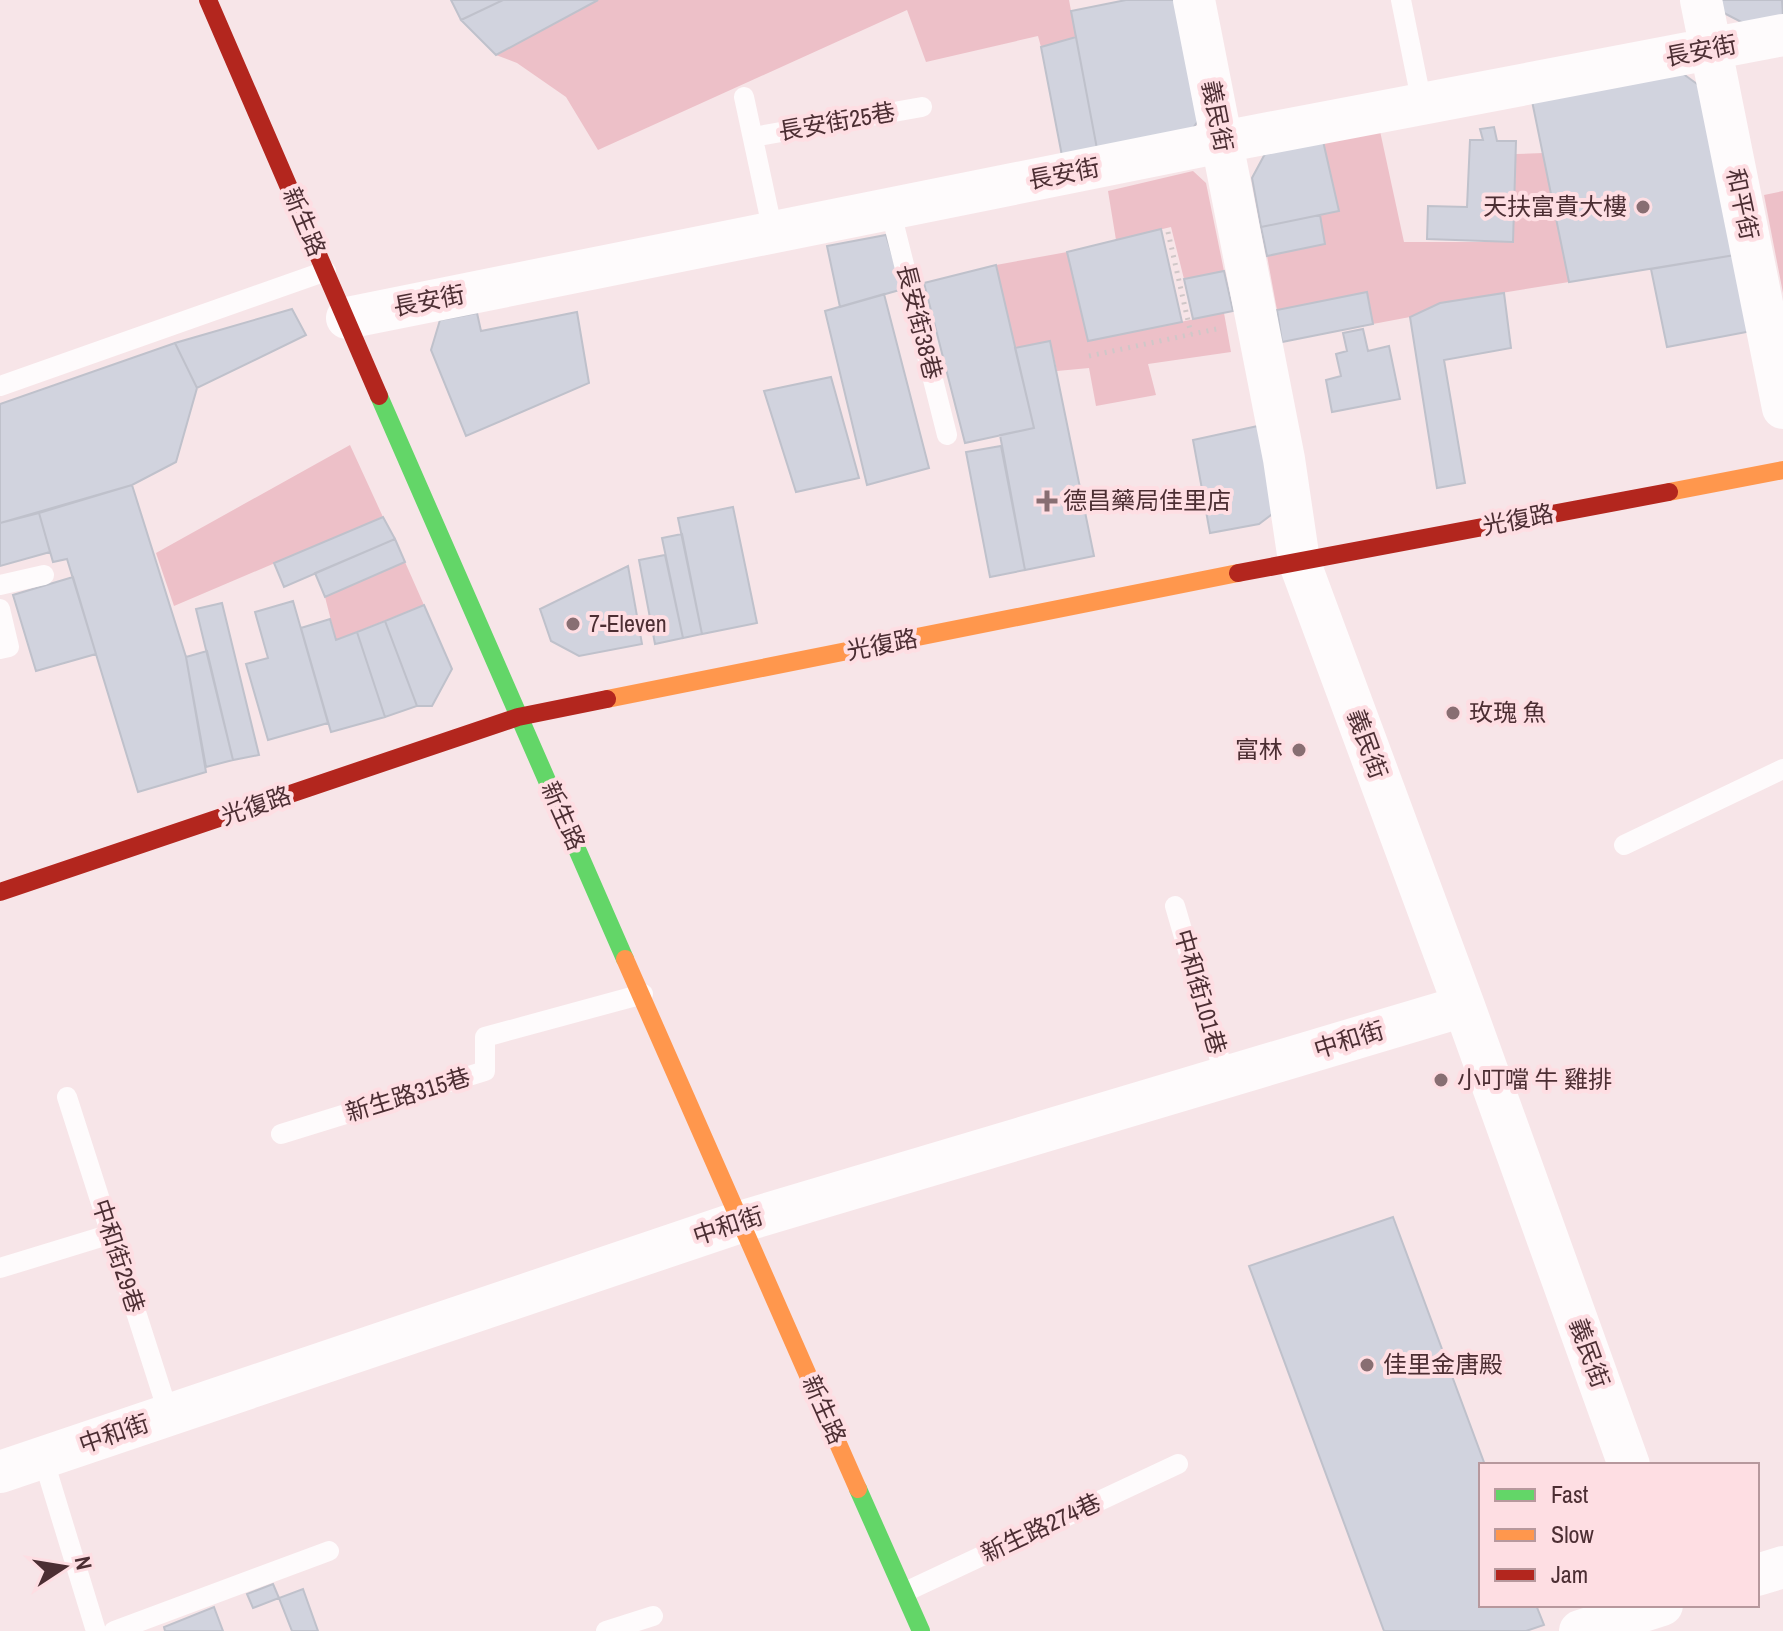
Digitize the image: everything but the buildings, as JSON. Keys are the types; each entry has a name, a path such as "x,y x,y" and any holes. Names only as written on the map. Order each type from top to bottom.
{"street":[{"name":"新生路","path":"208,0 518,717 643,994 921,1631"},
{"name":"義民街","path":"1194,0 1284,459 1299,561 1628,1463"},
{"name":"和平街","path":"1701,0 1783,408"},
{"name":"長安街","path":"347,318 1222,142 1783,35"},
{"name":"光復路","path":"0,892 518,717 1299,561 1783,470"},
{"name":"中和街","path":"0,1472 740,1222 1464,1006"},
{"path":"1759,1574 1783,1567"},
{"path":"1580,1631 1656,1607"},
{"path":"1680,1607 1686,1631"}],"lane":[{"path":"1401,0 1422,104"},
{"name":"長安街25巷","path":"744,97 773,232"},
{"name":"長安街25巷","path":"753,137 922,107"},
{"name":"長安街38巷","path":"890,209 947,435"},
{"path":"0,386 326,271"},
{"path":"0,585 44,575"},
{"path":"0,609 9,647 0,649"},
{"path":"1624,845 1783,769"},
{"name":"中和街101巷","path":"1175,906 1225,1077"},
{"name":"新生路315巷","path":"281,1134 485,1071 485,1037 643,994"},
{"name":"中和街29巷","path":"67,1097 169,1415"},
{"path":"0,1268 111,1234"},
{"path":"43,1458 96,1631"},
{"name":"新生路274巷","path":"905,1592 1178,1464"},
{"path":"114,1631 329,1551"},
{"path":"606,1631 653,1616"}],"path":[{"path":"1168,232 1191,334"},
{"path":"1089,356 1257,320"}],"shaded area":[{"path":"598,0 1069,0 1076,37 1041,47 1038,36 926,62 907,10 598,150 566,97 517,63 496,55"},
{"path":"1380,131 1404,242 1513,242 1516,154 1543,153 1569,282 1440,303 1410,317 1373,324 1366,292 1277,310 1267,256 1325,244 1320,215 1323,141"},
{"path":"1193,171 1206,183 1224,271 1184,279 1171,227 1116,240 1108,191"},
{"path":"1783,191 1783,293 1764,195"},
{"path":"1067,252 1088,341 1224,313 1231,352 1148,364 1156,395 1096,406 1089,368 1057,371 1050,341 1015,348 996,265"},
{"path":"350,445 383,517 174,606 156,553"},
{"path":"405,562 424,605 336,640 325,597"}],"traffic: fast":[{"path":"379,396 625,959"},
{"path":"858,1489 921,1631"}],"traffic: slow":[{"path":"1669,492 1783,470"},
{"path":"607,699 1238,573"},
{"path":"625,959 858,1489"}],"traffic: jam":[{"path":"208,0 379,396"},
{"path":"1238,573 1669,492"},
{"path":"0,892 518,717 607,699"}],"place":[{"name":"天扶富貴大樓","path":"1643,207"},
{"name":"德昌藥局佳里店","path":"1047,501"},
{"name":"7-Eleven","path":"573,624"},
{"name":"玫瑰 魚","path":"1453,713"},
{"name":"富林","path":"1299,750"},
{"name":"小叮噹 牛 雞排","path":"1441,1080"},
{"name":"佳里金唐殿","path":"1367,1365"}]}
